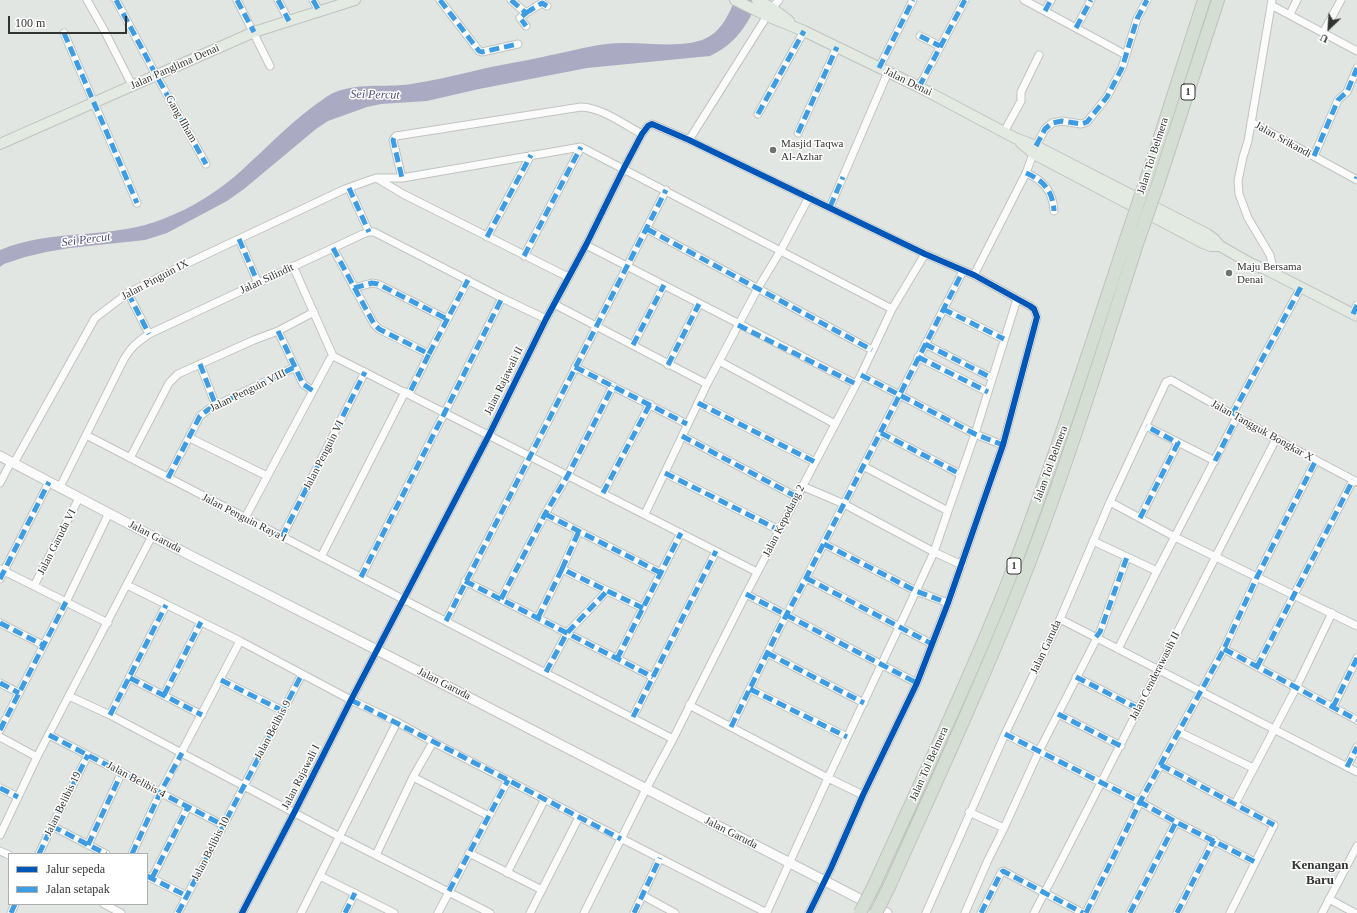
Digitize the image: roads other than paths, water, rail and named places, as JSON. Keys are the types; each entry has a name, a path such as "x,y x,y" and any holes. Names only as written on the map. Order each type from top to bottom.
{"highway":[{"name":"Jalan Tol Belmera","path":"860,913 966,683 1010,575 1059,443 1204,0"},
{"name":"Jalan Tol Belmera","path":"876,913 979,687 1023,578 1072,445 1218,0"}],"main road":[{"name":"Jalan Panglima Denai","path":"0,144 254,32 355,0"},
{"name":"Jalan Denai","path":"735,0 764,8 801,30 919,86 1206,244 1220,246 1250,263 1356,312"}],"street":[{"path":"87,0 132,86"},
{"name":"Gang Ilham","path":"116,0 206,164"},
{"path":"237,0 270,66"},
{"path":"278,0 289,21"},
{"path":"313,0 319,11"},
{"path":"440,0 479,51 482,52 518,44"},
{"path":"511,0 526,13"},
{"path":"779,0 764,8 689,140 925,254 974,275 1034,309 1037,317 1003,445 948,603 917,683 863,795 809,913"},
{"path":"830,207 913,0"},
{"path":"919,86 964,0"},
{"path":"1024,0 1126,56"},
{"path":"1045,11 1051,0"},
{"path":"1076,28 1090,0"},
{"path":"974,275 1026,173 1035,150 1046,129 1052,123 1062,121 1081,124 1087,122 1107,97 1122,68 1137,19 1147,0"},
{"path":"1290,14 1297,0"},
{"path":"1323,33 1341,0"},
{"path":"1272,2 1290,14 1357,51"},
{"name":"Jalan Srikandi","path":"1272,2 1251,122 1357,179"},
{"path":"526,26 520,20 521,17 542,3 547,6"},
{"path":"758,114 801,30"},
{"path":"64,33 137,203"},
{"path":"920,36 940,46"},
{"path":"798,133 837,47"},
{"path":"1004,132 1021,101 1021,92 1039,55"},
{"path":"1314,156 1338,100 1347,92 1357,68"},
{"path":"402,178 393,140 396,136 581,107 589,107 598,110 642,134"},
{"path":"1251,122 1248,141 1242,157 1238,181 1242,204 1248,218 1270,256 1272,263 1270,271"},
{"name":"Jalan Rajawali II","path":"377,650 489,435 546,319 586,245 642,134 648,126 652,124 689,140"},
{"path":"524,256 581,146 892,309"},
{"name":"Jalan Pinguin IX","path":"0,483 95,318 128,293 348,188 376,178 402,178 581,146"},
{"path":"487,237 531,155"},
{"path":"1026,173 1034,176 1048,189 1054,202 1054,210"},
{"path":"376,178 403,194 568,277"},
{"path":"348,188 369,232 374,232 546,319"},
{"path":"446,620 596,326 628,267 666,190"},
{"path":"644,514 707,384 809,197"},
{"path":"647,229 872,350"},
{"name":"Jalan Silindit","path":"60,487 128,351 136,342 149,334 293,266 369,232"},
{"path":"239,239 258,283"},
{"path":"586,245 738,325 856,384"},
{"path":"333,248 374,324 379,329 429,354"},
{"name":"Jalan Kepodang 2","path":"584,913 757,572 856,384 892,309 925,254"},
{"path":"293,266 333,356 757,572"},
{"path":"731,727 780,627 963,271"},
{"path":"321,556 468,280"},
{"path":"354,288 372,283 378,284 447,320"},
{"path":"633,345 664,285"},
{"path":"1118,649 1215,461 1235,416 1301,287"},
{"path":"128,293 149,334"},
{"path":"361,577 502,298"},
{"path":"127,585 240,641 351,700 397,722 433,742 767,913 828,778 934,552 975,434 1017,299"},
{"path":"554,304 668,365 707,384"},
{"path":"668,365 699,304"},
{"path":"943,309 1004,339"},
{"path":"130,458 169,382 178,374 254,340 278,331 314,312"},
{"path":"278,331 303,384 313,391"},
{"path":"925,344 992,378"},
{"path":"245,518 330,359 333,356"},
{"path":"918,357 988,392"},
{"path":"719,361 835,424"},
{"path":"200,364 216,406"},
{"path":"575,367 687,424"},
{"name":"Jalan Penguin VIII","path":"168,478 190,438 200,416 209,409 295,368"},
{"name":"Jalan Penguin VI","path":"282,537 365,372"},
{"path":"861,374 975,434 1003,445"},
{"name":"Jalan Tangguk Bongkar X","path":"1168,381 1171,380 1355,481"},
{"name":"Jalan Garuda","path":"926,913 969,812 1060,619 1110,502 1168,381"},
{"path":"501,599 545,514 568,475 613,386"},
{"path":"698,403 815,462"},
{"path":"603,493 650,404"},
{"path":"1146,426 1215,461"},
{"path":"881,433 960,474"},
{"name":"Jalan Penguin Raya I","path":"86,435 446,620 673,739"},
{"path":"682,436 796,497"},
{"path":"190,438 267,476"},
{"name":"Jalan Cenderawasih II","path":"1034,913 1276,439"},
{"path":"1140,518 1178,443"},
{"name":"Jalan Garuda","path":"0,456 152,536 377,650 887,913"},
{"path":"981,913 1002,872 1006,872 1084,913 1140,802 1224,649 1257,577 1316,460"},
{"path":"864,466 948,511"},
{"path":"665,472 779,530"},
{"path":"1257,667 1355,481"},
{"path":"0,578 2,570 49,482"},
{"path":"802,486 844,504 934,552 962,565"},
{"name":"Jalan Garuda VI","path":"34,586 79,498"},
{"path":"1110,502 1175,537 1357,626"},
{"path":"0,730 66,602 109,513"},
{"path":"545,514 661,573"},
{"path":"538,618 579,531"},
{"path":"617,659 681,533"},
{"path":"0,835 37,758 152,536"},
{"path":"1093,541 1157,571"},
{"path":"824,544 916,591 948,603"},
{"path":"633,718 716,551"},
{"path":"965,913 1039,751 1096,637 1100,632 1127,557"},
{"path":"562,569 643,608"},
{"path":"2,570 108,623"},
{"path":"806,578 932,644"},
{"path":"465,581 653,677"},
{"path":"546,672 567,633 607,591"},
{"path":"746,594 917,683"},
{"path":"110,716 166,605"},
{"path":"1235,804 1253,768 1275,730 1332,614"},
{"path":"1060,619 1357,772"},
{"path":"164,695 201,622"},
{"path":"0,623 43,645"},
{"path":"132,853 160,793 221,680 240,641"},
{"path":"1224,649 1357,720"},
{"name":"Jalan Rajawali I","path":"242,913 377,650"},
{"path":"767,653 864,703"},
{"path":"1332,708 1357,658"},
{"name":"Jalan Belibis 9","path":"244,785 302,674"},
{"path":"1076,677 1139,709"},
{"path":"130,678 202,714"},
{"path":"221,680 283,711"},
{"path":"0,683 19,693"},
{"path":"750,689 847,737"},
{"path":"69,696 490,913"},
{"path":"689,705 863,795"},
{"path":"1058,714 1120,746"},
{"path":"301,913 397,722"},
{"path":"1179,732 1253,768"},
{"path":"1005,734 1102,782 1255,862"},
{"name":"Jalan Belibis 4","path":"49,735 223,825"},
{"path":"0,737 37,758"},
{"path":"376,855 413,777 433,742"},
{"path":"1347,767 1357,747"},
{"name":"Jalan Belibis 19","path":"39,853 88,755"},
{"path":"1161,765 1274,825 1230,913"},
{"path":"88,845 122,772"},
{"path":"413,777 488,816"},
{"path":"438,913 508,780"},
{"name":"Jalan Belibis 10","path":"178,913 244,785"},
{"path":"0,788 18,797"},
{"path":"507,873 545,798"},
{"path":"187,896 150,877 188,807"},
{"path":"969,812 1004,828"},
{"path":"530,913 580,817"},
{"path":"1130,913 1176,822"},
{"path":"52,826 104,853"},
{"path":"1177,913 1214,840"},
{"path":"1322,913 1357,846"},
{"path":"470,853 542,890"},
{"path":"634,913 660,858"},
{"path":"320,876 394,913"},
{"path":"345,913 355,893"},
{"path":"642,895 675,913"},
{"path":"1329,899 1355,913"},
{"path":"106,905 121,913"}],"water":[{"name":"Sei Percut","path":"735,0 759,0 740,33 727,45 710,56 587,68 479,89 427,101 381,104 367,107 328,121 227,201 167,233 145,240 46,252 25,257 4,264 0,267 0,250 20,243 61,236 123,230 163,219 184,210 224,185 302,115 326,97 340,90 421,82 602,44 691,43 715,33 725,20"}],"place":[{"name":"Masjid Taqwa Al-Azhar","path":"773,150"},
{"name":"Maju Bersama Denai","path":"1229,273"}],"district":[{"name":"Kenangan Baru","path":"1320,874"}]}
